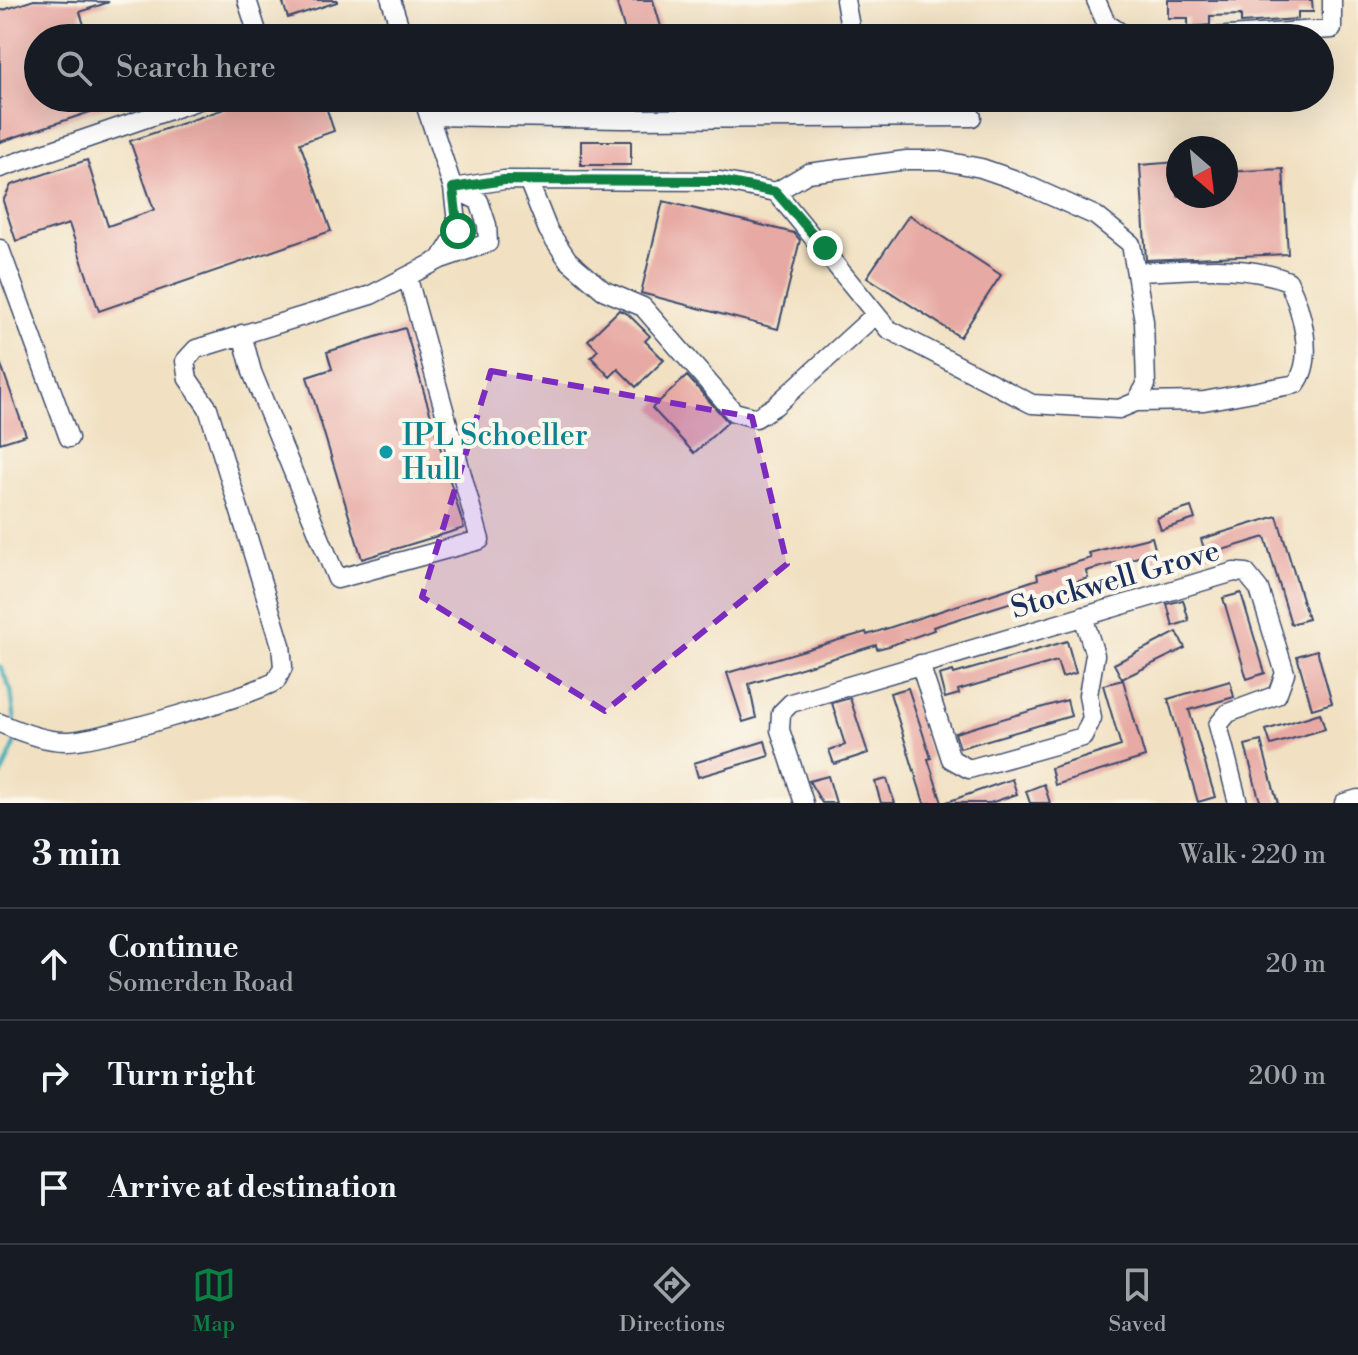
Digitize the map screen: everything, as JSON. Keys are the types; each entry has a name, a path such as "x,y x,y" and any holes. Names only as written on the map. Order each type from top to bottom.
{"street":[{"path":"247,0 255,24"},
{"path":"391,0 399,24"},
{"path":"845,0 849,24"},
{"path":"1096,0 1107,24"},
{"path":"1332,0 1332,24"},
{"path":"0,168 164,112"},
{"path":"428,112 453,188 458,231 441,259"},
{"path":"623,112 859,118 972,117"},
{"path":"859,118 860,112"},
{"path":"776,192 808,173 854,166 939,160 981,168 1096,216 1131,244 1144,321 1146,385 1136,402"},
{"path":"453,188 504,180 720,181 776,192 888,329 1032,404 1119,409 1136,402 1204,401 1296,384 1304,373 1306,347 1295,296 1288,281 1271,274 1223,269 1137,272"},
{"path":"528,180 548,230 568,260 603,290 643,307 734,412 756,418 775,406 876,314"},
{"path":"10,726 65,741 93,737 264,688 276,681 283,667 281,645 208,408 185,371 185,361 196,349 371,295 408,279 441,259 488,243 487,225 479,201 453,188"},
{"path":"0,249 69,438"},
{"path":"242,334 252,372 337,579 480,540 408,279"},
{"name":"Stockwell Grove","path":"804,803 780,730 781,713 791,703 1234,572 1246,573 1259,589 1285,673 1277,695 1228,713 1218,725 1238,803"},
{"path":"920,664 951,759 969,769 1040,750 1083,737 1092,718 1088,695 1095,655 1083,616"},
{"path":"1344,803 1358,799"}],"highlighted area":[{"path":"491,371 752,417 787,564 605,711 422,597"}],"building":[{"path":"34,0 109,2 80,12 84,24 24,24 24,112 90,112 0,142 0,11"},
{"path":"282,0 337,0 337,2 288,18"},
{"path":"616,0 653,0 660,24 623,24"},
{"path":"1168,0 1312,0 1313,12 1298,12 1298,19 1241,23 1241,15 1210,16 1210,24 1188,24 1188,18 1168,18"},
{"path":"215,112 328,112 334,131 300,143 331,231 99,311 69,224 16,241 3,201 11,185 87,160 108,226 154,210 130,141"},
{"path":"581,141 631,141 631,165 581,165"},
{"path":"1166,163 1166,208 1238,208 1238,171 1283,169 1288,254 1146,260 1140,165"},
{"path":"663,201 794,233 800,240 778,329 641,293"},
{"path":"909,215 1001,275 960,337 867,277"},
{"path":"619,310 628,314 650,336 645,341 664,360 636,387 618,369 610,377 591,357 598,350 588,340"},
{"name":"IPL Schoeller Hull","path":"405,328 464,528 362,559 307,377 332,369 327,352"},
{"path":"0,362 26,435 0,443"},
{"path":"687,376 728,422 694,453 652,408"},
{"path":"1191,507 1195,519 1161,530 1157,518"},
{"path":"1277,516 1308,619 1291,624 1265,537 1206,555 1201,539"},
{"path":"1152,537 1161,571 1147,574 1142,556 1086,571 1088,578 933,627 934,630 889,646 877,649 876,645 749,684 756,718 743,722 727,673 866,632 867,635 1038,579 1037,574 1091,558 1089,553"},
{"path":"1241,593 1265,673 1247,679 1223,598"},
{"path":"1183,600 1189,621 1173,626 1167,604"},
{"path":"1177,632 1185,648 1122,679 1114,664"},
{"path":"1067,641 1076,673 1062,677 1057,661 958,690 959,694 945,698 939,675 953,671 954,674"},
{"path":"1317,650 1332,703 1312,709 1297,656"},
{"path":"1123,680 1145,757 1055,785 1051,768 1121,746 1103,685"},
{"path":"1230,681 1234,697 1189,710 1215,797 1198,802 1168,699"},
{"path":"908,688 942,803 924,803 890,693"},
{"path":"850,698 868,753 834,764 829,750 845,745 832,703"},
{"path":"1067,700 1071,716 960,748 955,733"},
{"path":"1320,713 1325,729 1271,745 1266,730"},
{"path":"765,741 769,756 698,777 694,763"},
{"path":"1261,741 1278,803 1261,803 1258,795 1245,745"},
{"path":"828,776 836,803 822,803 809,781"},
{"path":"887,779 895,803 881,803 875,782"},
{"path":"1012,779 1017,794 990,803 944,803"},
{"path":"1044,784 1050,803 1030,803 1026,791"}],"waterway":[{"path":"0,666 11,690 15,723"},
{"path":"0,779 14,746 14,736"}],"place":[{"name":"IPL Schoeller Hull","path":"386,452"}],"route":[{"path":"458,231 453,188 504,180 720,181 776,192 825,248"}]}
